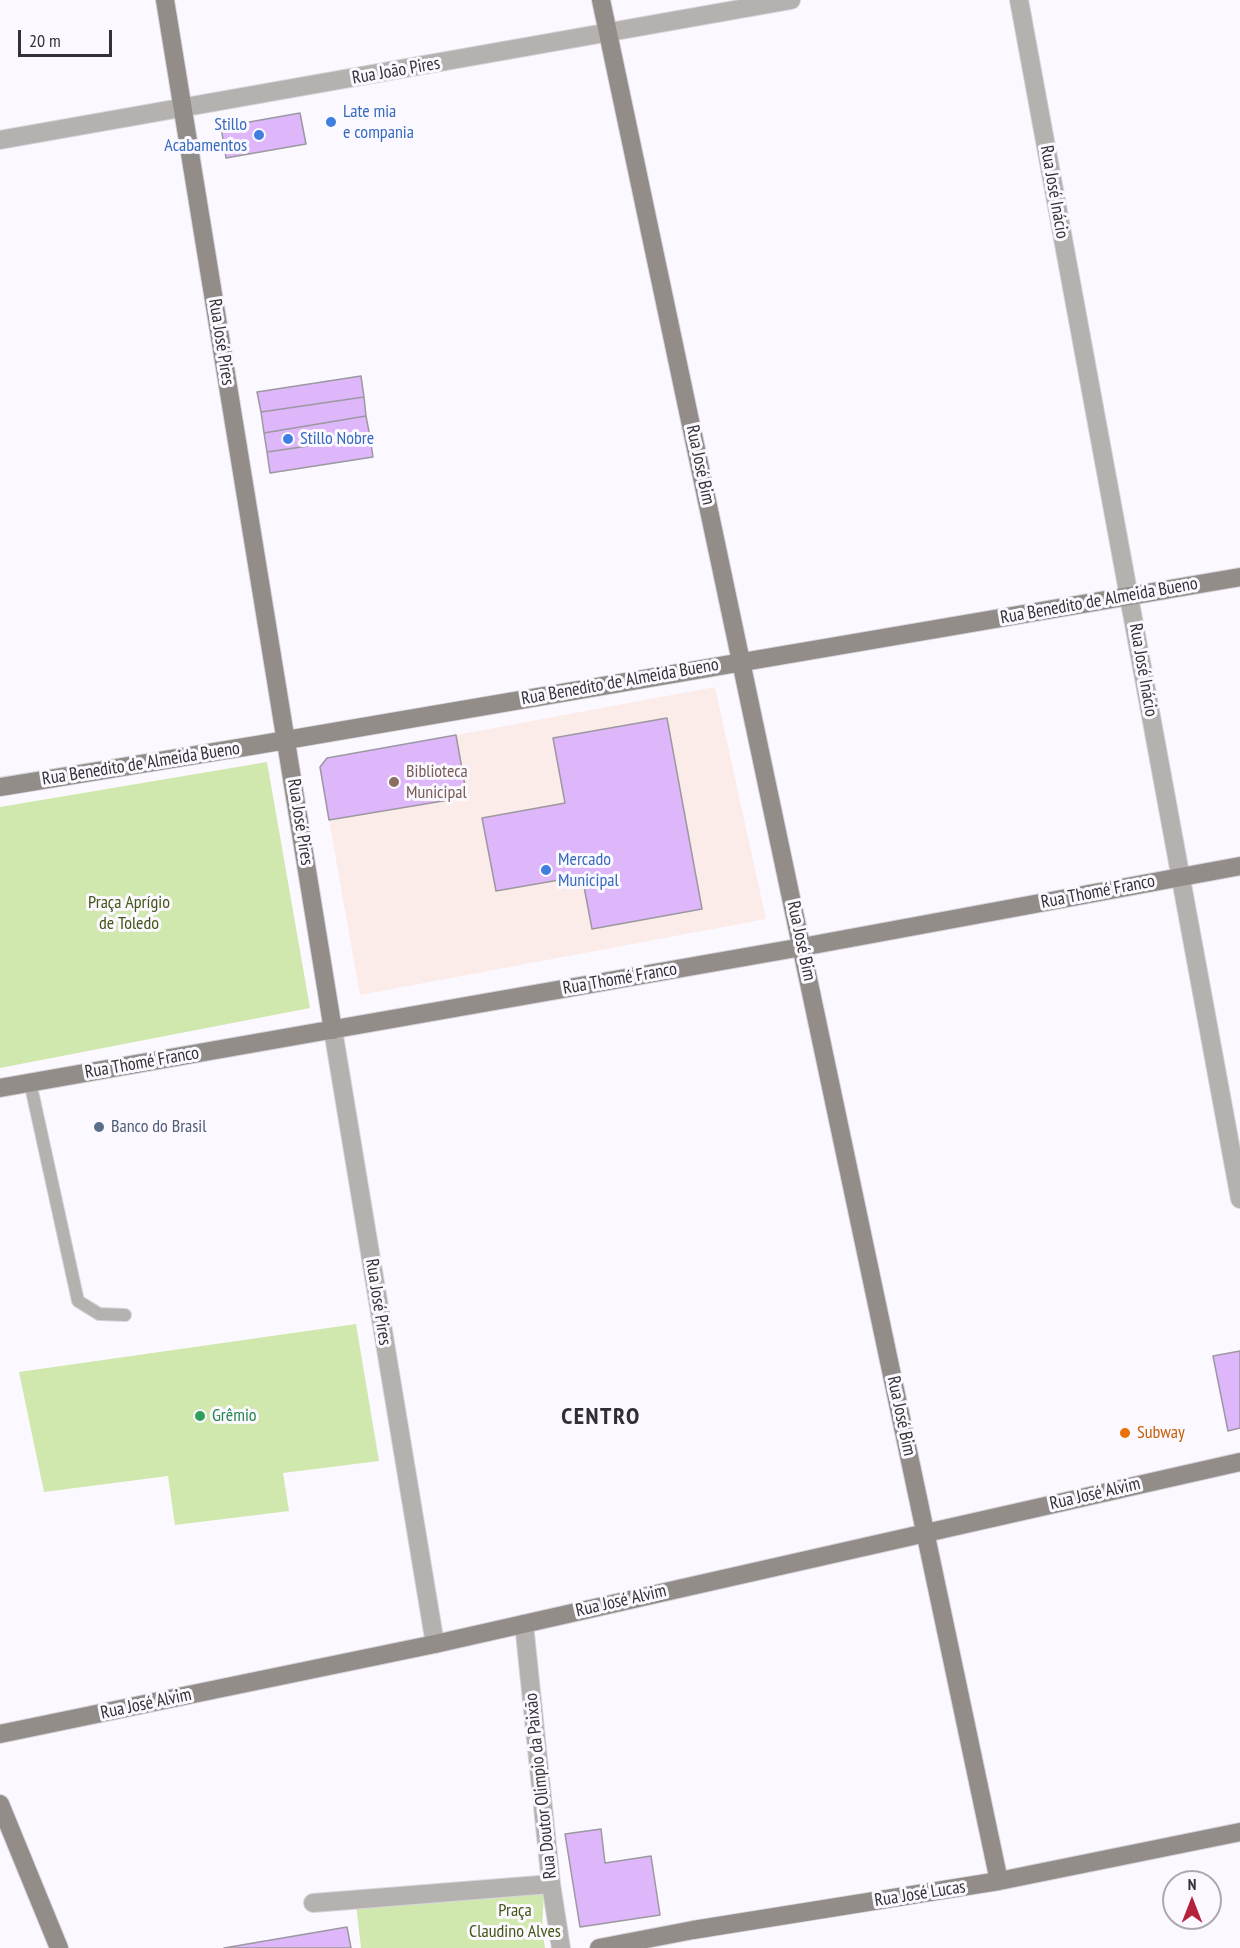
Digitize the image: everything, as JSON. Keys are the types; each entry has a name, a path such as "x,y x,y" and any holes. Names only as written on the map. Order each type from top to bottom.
{"street":[{"name":"Rua José Pires","path":"165,0 435,1644"},
{"name":"Rua José Bim","path":"601,0 999,1881"},
{"name":"Rua João Pires","path":"0,140 791,0"},
{"name":"Rua José Inácio","path":"1019,0 1240,1199"},
{"name":"Rua Benedito de Almeida Bueno","path":"0,787 1240,577"},
{"name":"Rua Thomé Franco","path":"0,1088 802,947 1240,866"},
{"name":"Rua José Alvim","path":"0,1734 435,1644 1240,1462"},
{"name":"Rua Doutor Olimpio da Paixão","path":"524,1624 551,1884 561,1948"},
{"path":"0,1804 58,1948"},
{"name":"Rua José Lucas","path":"599,1948 999,1881 1240,1832"},
{"path":"313,1903 551,1884"}],"lane":[{"path":"30,1082 78,1300 99,1314 125,1315"}],"shaded area":[{"name":"Mercado Municipal","path":"715,687 766,919 360,995 329,820 467,797 456,735"}],"green space":[{"name":"Praça Aprígio de Toledo","path":"267,762 310,1008 0,1068 0,807"},
{"name":"Grêmio","path":"356,1324 379,1461 283,1473 289,1511 175,1525 168,1476 44,1492 19,1372"},
{"name":"Praça Claudino Alves","path":"544,1893 542,1929 545,1948 361,1948 356,1904"}],"building":[{"path":"300,113 306,144 226,158 221,127"},
{"path":"361,376 364,397 261,412 257,392"},
{"path":"364,397 366,416 264,433 261,412"},
{"path":"366,416 370,437 267,452 264,433"},
{"path":"370,437 373,457 270,473 267,452"},
{"path":"667,718 702,909 592,929 582,876 496,891 482,818 565,803 553,738"},
{"name":"Biblioteca Municipal","path":"456,735 467,797 329,820 320,767 327,758"},
{"path":"1240,1351 1240,1428 1228,1431 1213,1356"},
{"path":"601,1829 605,1863 651,1856 660,1915 580,1927 565,1834"},
{"path":"347,1927 351,1948 224,1948"}],"place":[{"name":"Late mia e compania","path":"331,122"},
{"name":"Stillo Acabamentos","path":"259,135"},
{"name":"Stillo Nobre","path":"288,439"},
{"name":"Biblioteca Municipal","path":"394,782"},
{"name":"Mercado Municipal","path":"546,870"},
{"name":"Banco do Brasil","path":"99,1127"},
{"name":"Grêmio","path":"200,1416"},
{"name":"Subway","path":"1125,1433"}],"district":[{"name":"CENTRO","path":"601,1417"}]}
